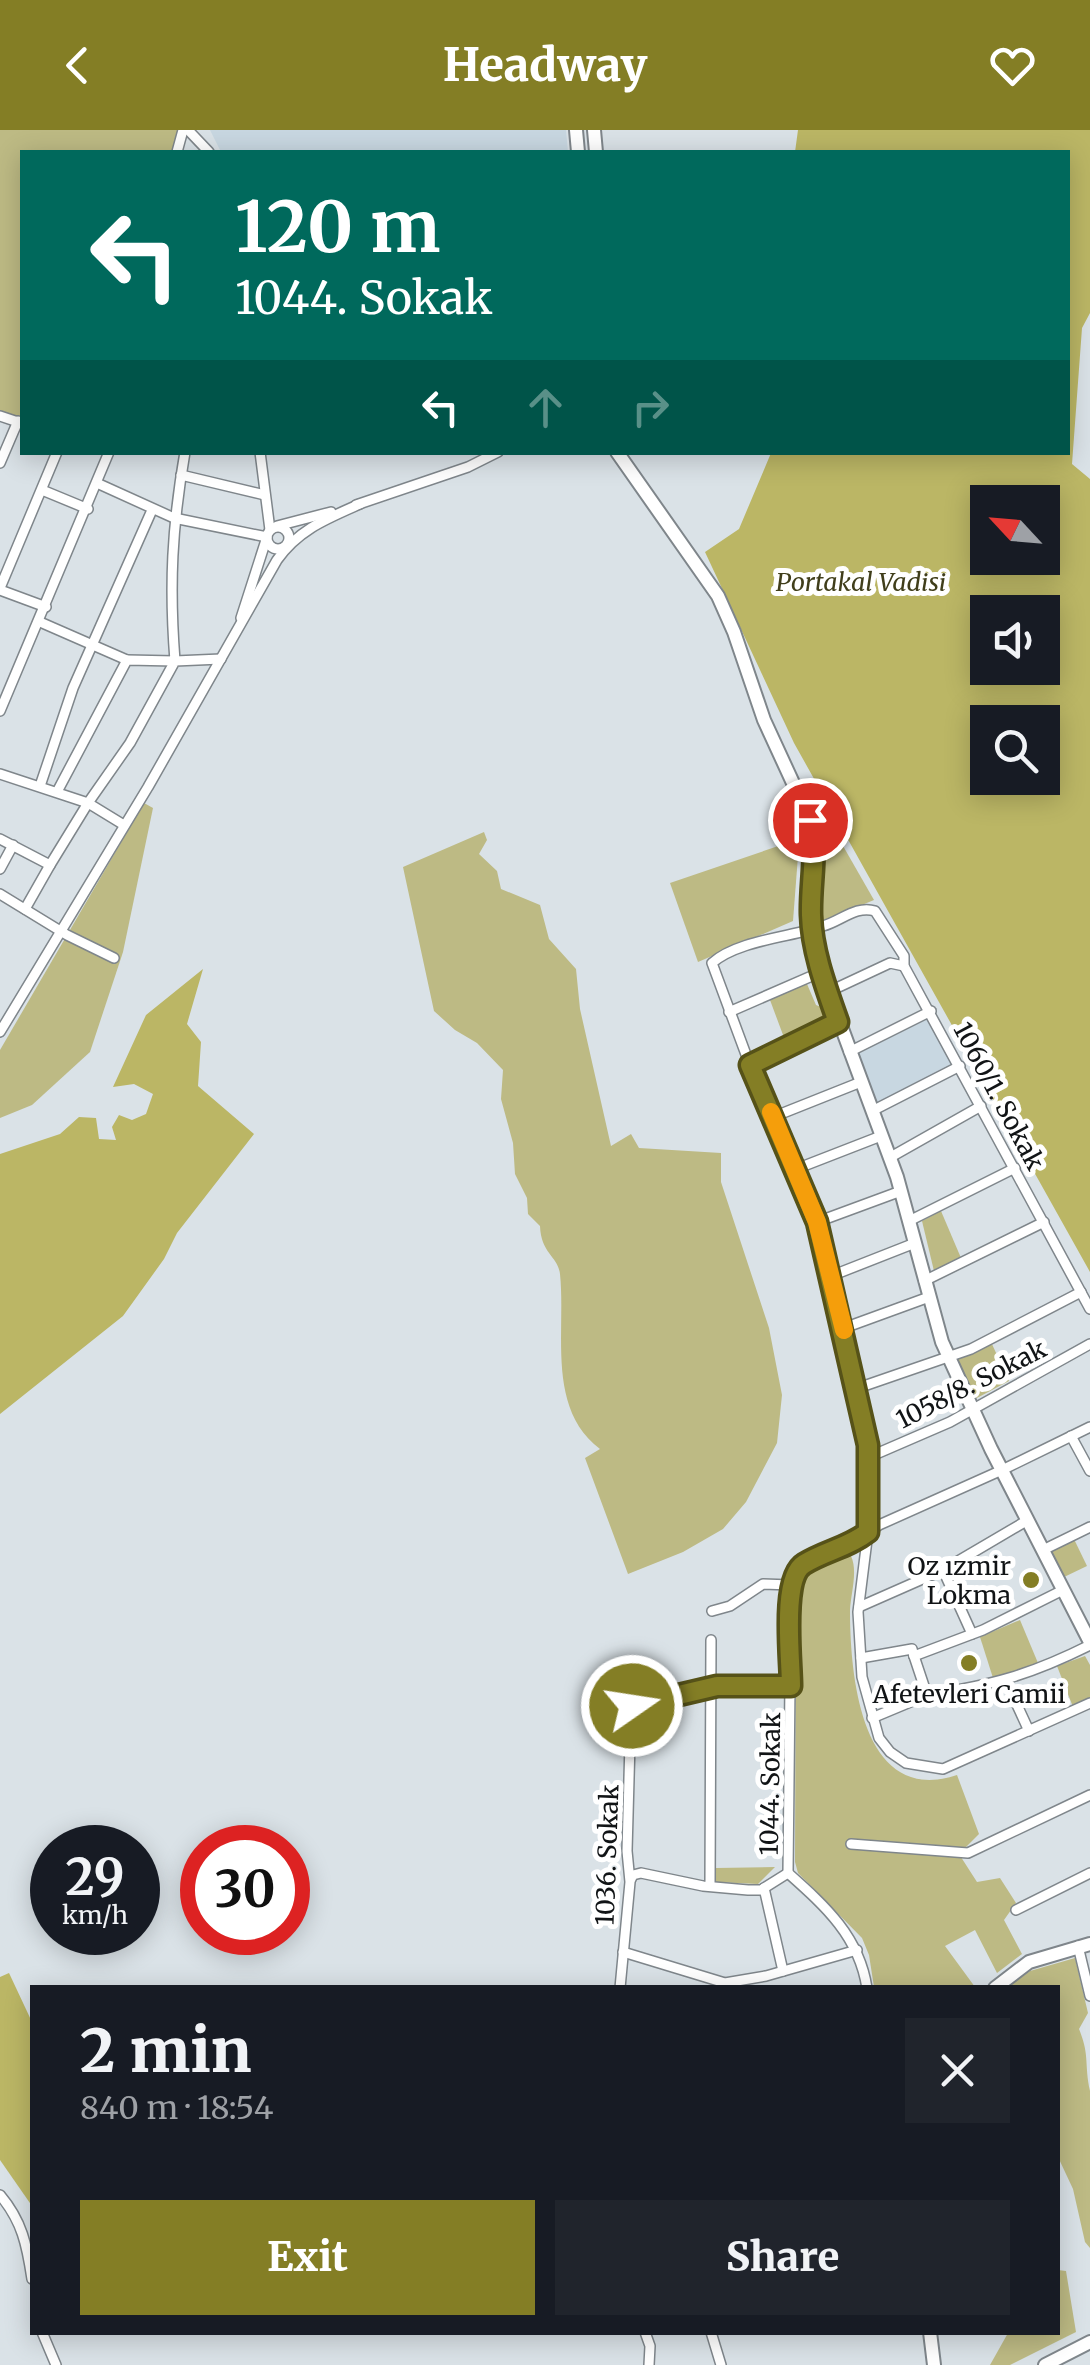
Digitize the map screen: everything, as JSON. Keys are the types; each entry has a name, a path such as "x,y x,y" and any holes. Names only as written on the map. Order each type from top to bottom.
{"main road":[{"path":"610,455 628,471"},
{"path":"619,455 704,572 734,632 764,720 813,830 812,928 822,972 901,1191 948,1357 1063,1590 1086,1624 1090,1643"},
{"path":"1000,1985 1029,1962 1084,1945"},
{"path":"931,2335 936,2362"},
{"path":"1045,2365 1089,2348"}],"street":[{"path":"186,130 207,150"},
{"path":"0,416 20,422 0,463"},
{"path":"46,607 0,589 56,455"},
{"path":"25,909 88,803 130,742 175,661 170,592 174,518 184,455"},
{"path":"260,455 274,549 287,546 313,525 360,504"},
{"path":"271,531 468,467 492,455"},
{"path":"0,711 109,456"},
{"path":"181,476 264,495"},
{"path":"0,1032 287,546 289,534 284,528 271,531 174,518 98,484"},
{"path":"42,490 88,509"},
{"path":"40,786 72,688 152,510"},
{"path":"234,639 271,531"},
{"path":"40,622 127,660 221,659"},
{"path":"58,790 127,660"},
{"path":"0,774 58,790 124,825"},
{"path":"0,840 50,865"},
{"path":"0,869 12,845"},
{"path":"0,894 114,958"},
{"name":"1060/1. Sokak","path":"812,928 866,908 880,916 1090,1309"},
{"path":"812,928 722,956 712,963 750,1065 817,1222 858,1388 870,1456 868,1532 859,1607 861,1658 879,1738 906,1763 931,1769 950,1768 1090,1703"},
{"path":"828,992 890,963 904,966"},
{"path":"729,1012 822,972"},
{"path":"849,1052 931,1011"},
{"path":"750,1065 838,1022"},
{"path":"872,1111 960,1066"},
{"path":"773,1117 860,1082"},
{"path":"890,1158 981,1106"},
{"path":"796,1169 881,1136"},
{"path":"910,1221 1014,1168"},
{"path":"817,1222 901,1191"},
{"path":"924,1282 1044,1222"},
{"path":"830,1276 915,1244"},
{"path":"858,1388 948,1357 1081,1292"},
{"path":"844,1328 928,1296"},
{"name":"1058/8. Sokak","path":"870,1456 950,1422 1090,1344"},
{"path":"712,1611 730,1606 762,1584 791,1585 794,1573 806,1563 1090,1427"},
{"path":"1071,1436 1090,1471"},
{"path":"859,1607 943,1570 1028,1520"},
{"path":"1043,1550 1090,1527"},
{"path":"943,1570 972,1634"},
{"name":"1044. Sokak","path":"630,1882 633,1875 640,1873 748,1890 764,1888 788,1872 791,1585"},
{"path":"914,1656 972,1634 1063,1590"},
{"path":"710,1640 710,1886"},
{"path":"872,1718 927,1695 1006,1681 1051,1664 1090,1643"},
{"path":"861,1658 912,1649 927,1695"},
{"path":"1006,1681 1029,1732"},
{"name":"1036. Sokak","path":"620,1985 630,1882 627,1851 632,1706 710,1687 791,1686"},
{"path":"851,1844 968,1853 1090,1795"},
{"path":"788,1872 835,1916 857,1950 866,1985"},
{"path":"1016,1910 1090,1873"},
{"name":"1044. Sokak","path":"764,1888 782,1971"},
{"path":"1084,1945 1090,1996"},
{"path":"624,1952 726,1985 857,1950"},
{"path":"0,2195 15,2212 26,2237 30,2265"},
{"path":"43,2335 56,2365"},
{"path":"646,2335 650,2346 648,2365"},
{"path":"711,2335 720,2365"}],"shaded area":[{"path":"0,130 178,130 173,150 20,150 20,421 0,413"},
{"path":"210,130 566,130 568,150 220,150"},
{"path":"144,803 153,808 123,952 90,1052 32,1105 0,1118 0,1050"},
{"path":"827,818 874,900 818,923 820,822"},
{"path":"484,832 487,840 479,854 497,871 501,889 540,905 549,939 576,969 580,1009 611,1146 631,1134 639,1148 721,1153 721,1182 769,1328 782,1395 777,1443 746,1502 723,1529 683,1552 628,1574 585,1458 600,1449 583,1432 565,1391 560,1274 543,1243 540,1226 528,1214 527,1198 515,1174 513,1143 501,1099 503,1070 477,1043 434,1011 403,867"},
{"path":"796,840 799,843 793,921 698,962 670,883"},
{"path":"803,983 821,1007 827,1023 786,1043 770,1000"},
{"path":"930,1016 956,1064 875,1105 854,1053"},
{"path":"941,1211 961,1258 934,1271 922,1221"},
{"path":"991,1342 1009,1381 975,1399 957,1360"},
{"path":"1072,1535 1087,1566 1062,1578 1046,1549"},
{"path":"851,1556 853,1668 868,1729 881,1754 900,1772 925,1780 957,1775 979,1834 959,1854 977,1882 1000,1878 1016,1903 1004,1920 1022,1954 997,1973 975,1930 945,1946 974,1985 874,1985 862,1938 798,1873 796,1585 804,1572 823,1561"},
{"path":"1020,1620 1038,1663 993,1678 980,1637"},
{"path":"1085,1656 1090,1665 1090,1698 1073,1707 1057,1666"},
{"path":"775,1867 758,1884 715,1882 716,1868"},
{"path":"1075,1958 1088,2013 1079,2029 1090,2091 1090,2248 1085,2242 1073,2189 1060,2161 1060,1985 1011,1985 1030,1971"},
{"path":"1060,2270 1066,2271 1076,2332 1010,2365 990,2365 1007,2335 1060,2335"}],"green space":[{"name":"Portakal Vadisi","path":"798,130 1090,130 1090,313 1082,328 1072,464 1090,479 1090,1272 794,743 705,552 739,529 770,455 1070,455 1070,150 795,150"},
{"path":"203,969 187,1024 201,1042 198,1086 254,1134 177,1233 164,1259 123,1316 0,1414 0,1154 60,1134 79,1117 96,1118 99,1139 116,1140 112,1127 119,1115 132,1120 146,1114 153,1094 134,1084 113,1087 146,1015"},
{"path":"9,1973 30,2018 30,2203 0,2160 0,1977"}],"slow traffic":[{"path":"771,1112 817,1222 844,1330"}],"place":[{"name":"Oz ızmir Lokma","path":"1031,1580"},
{"name":"Afetevleri Camii","path":"969,1663"}],"route":[{"path":"632,1706 717,1686 791,1686 790,1590 794,1573 868,1532 870,1456 858,1388 817,1222 750,1065 838,1022 812,930 814,839 810,820"}]}
